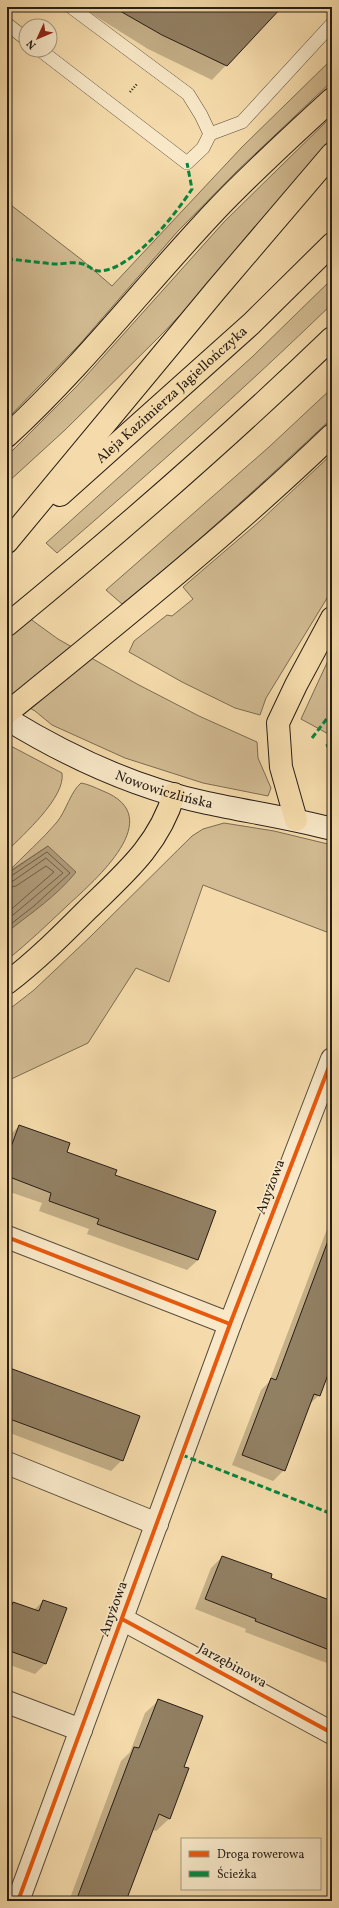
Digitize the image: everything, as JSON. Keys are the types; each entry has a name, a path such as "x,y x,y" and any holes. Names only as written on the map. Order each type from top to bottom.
{"highway":[{"path":"7,436 83,360 216,210 281,145 332,99"},
{"path":"7,542 216,290 332,154"},
{"name":"Aleja Kazimierza Jagiellończyka","path":"7,542 196,375 251,324 332,244"},
{"path":"7,625 236,428 332,338"},
{"path":"7,713 112,628 227,531 332,435"},
{"path":"296,820 282,767 277,731 278,723 306,665 332,618"},
{"path":"7,983 47,950 141,857 157,834 169,810 174,794"}],"street":[{"name":"Nowowiczlińska","path":"7,719 80,760 136,782 207,803 296,820 332,829"},
{"name":"Anyżowa","path":"18,1901 230,1324 332,1059"},
{"path":"7,1237 230,1324"},
{"path":"7,1463 157,1524"},
{"name":"Jarzębinowa","path":"122,1619 332,1733"},
{"path":"7,1702 81,1730"}],"lane":[{"path":"71,7 188,94 201,115 210,134"},
{"path":"7,24 18,33"},
{"path":"50,58 187,163 203,148 210,134 242,122 332,24"}],"shaded area":[{"path":"332,59 332,81 238,170 178,231 79,345 7,419 7,202 82,260 112,286 242,147"},
{"path":"332,116 332,137 198,296 163,333 65,430 7,483 7,456 77,386 224,222"},
{"path":"332,279 332,304 231,399 57,553 46,543 252,357"},
{"path":"332,388 332,418 229,513 122,604 106,590 269,447"},
{"path":"332,454 332,590 266,698 260,715 235,708 182,682 129,652 134,641 167,615 172,616 193,599 183,587 260,521"},
{"path":"7,602 58,639 137,684 199,716 257,742 258,758 271,788 268,796 203,783 125,758 52,725 35,711 7,695"},
{"path":"332,652 332,736 301,719"},
{"path":"7,744 62,773 61,783 51,804 7,851"},
{"path":"81,783 103,791 122,802 129,816 128,832 120,848 108,865 94,880 23,947 7,960 7,932 53,894 48,846 7,873 57,822 74,791"},
{"path":"224,823 274,831 332,845 332,934 203,885 169,982 136,968 88,1043 7,1081 7,1011 34,990 192,836 203,829"}],"water":[{"path":"48,846 76,872 61,889 7,932 7,874"}],"building":[{"path":"113,7 282,7 227,66 162,35"},
{"path":"19,1125 70,1143 67,1152 117,1170 115,1175 216,1211 198,1260 97,1224 99,1219 49,1201 51,1193 7,1176 7,1158"},
{"path":"329,1238 332,1238 332,1364 320,1396 314,1394 285,1471 242,1455 271,1378 276,1380"},
{"path":"7,1367 140,1416 123,1461 7,1418"},
{"path":"222,1556 272,1574 271,1578 332,1601 332,1651 255,1621 256,1619 205,1599"},
{"path":"43,1600 67,1608 46,1664 7,1650 7,1603 12,1605 13,1602 39,1611"},
{"path":"158,1699 203,1716 184,1767 189,1768 170,1819 159,1814 126,1901 76,1901 134,1747 139,1748"}],"marked path":[{"path":"7,259 56,264 80,263 99,271 112,269 125,262 152,239 185,200 192,189 187,163"},
{"path":"312,738 332,712"},
{"path":"326,746 332,744"},
{"path":"182,1455 332,1514"}],"cycle path":[{"path":"18,1901 230,1324 332,1059"},
{"path":"7,1237 230,1324"},
{"path":"122,1619 332,1733"}]}
